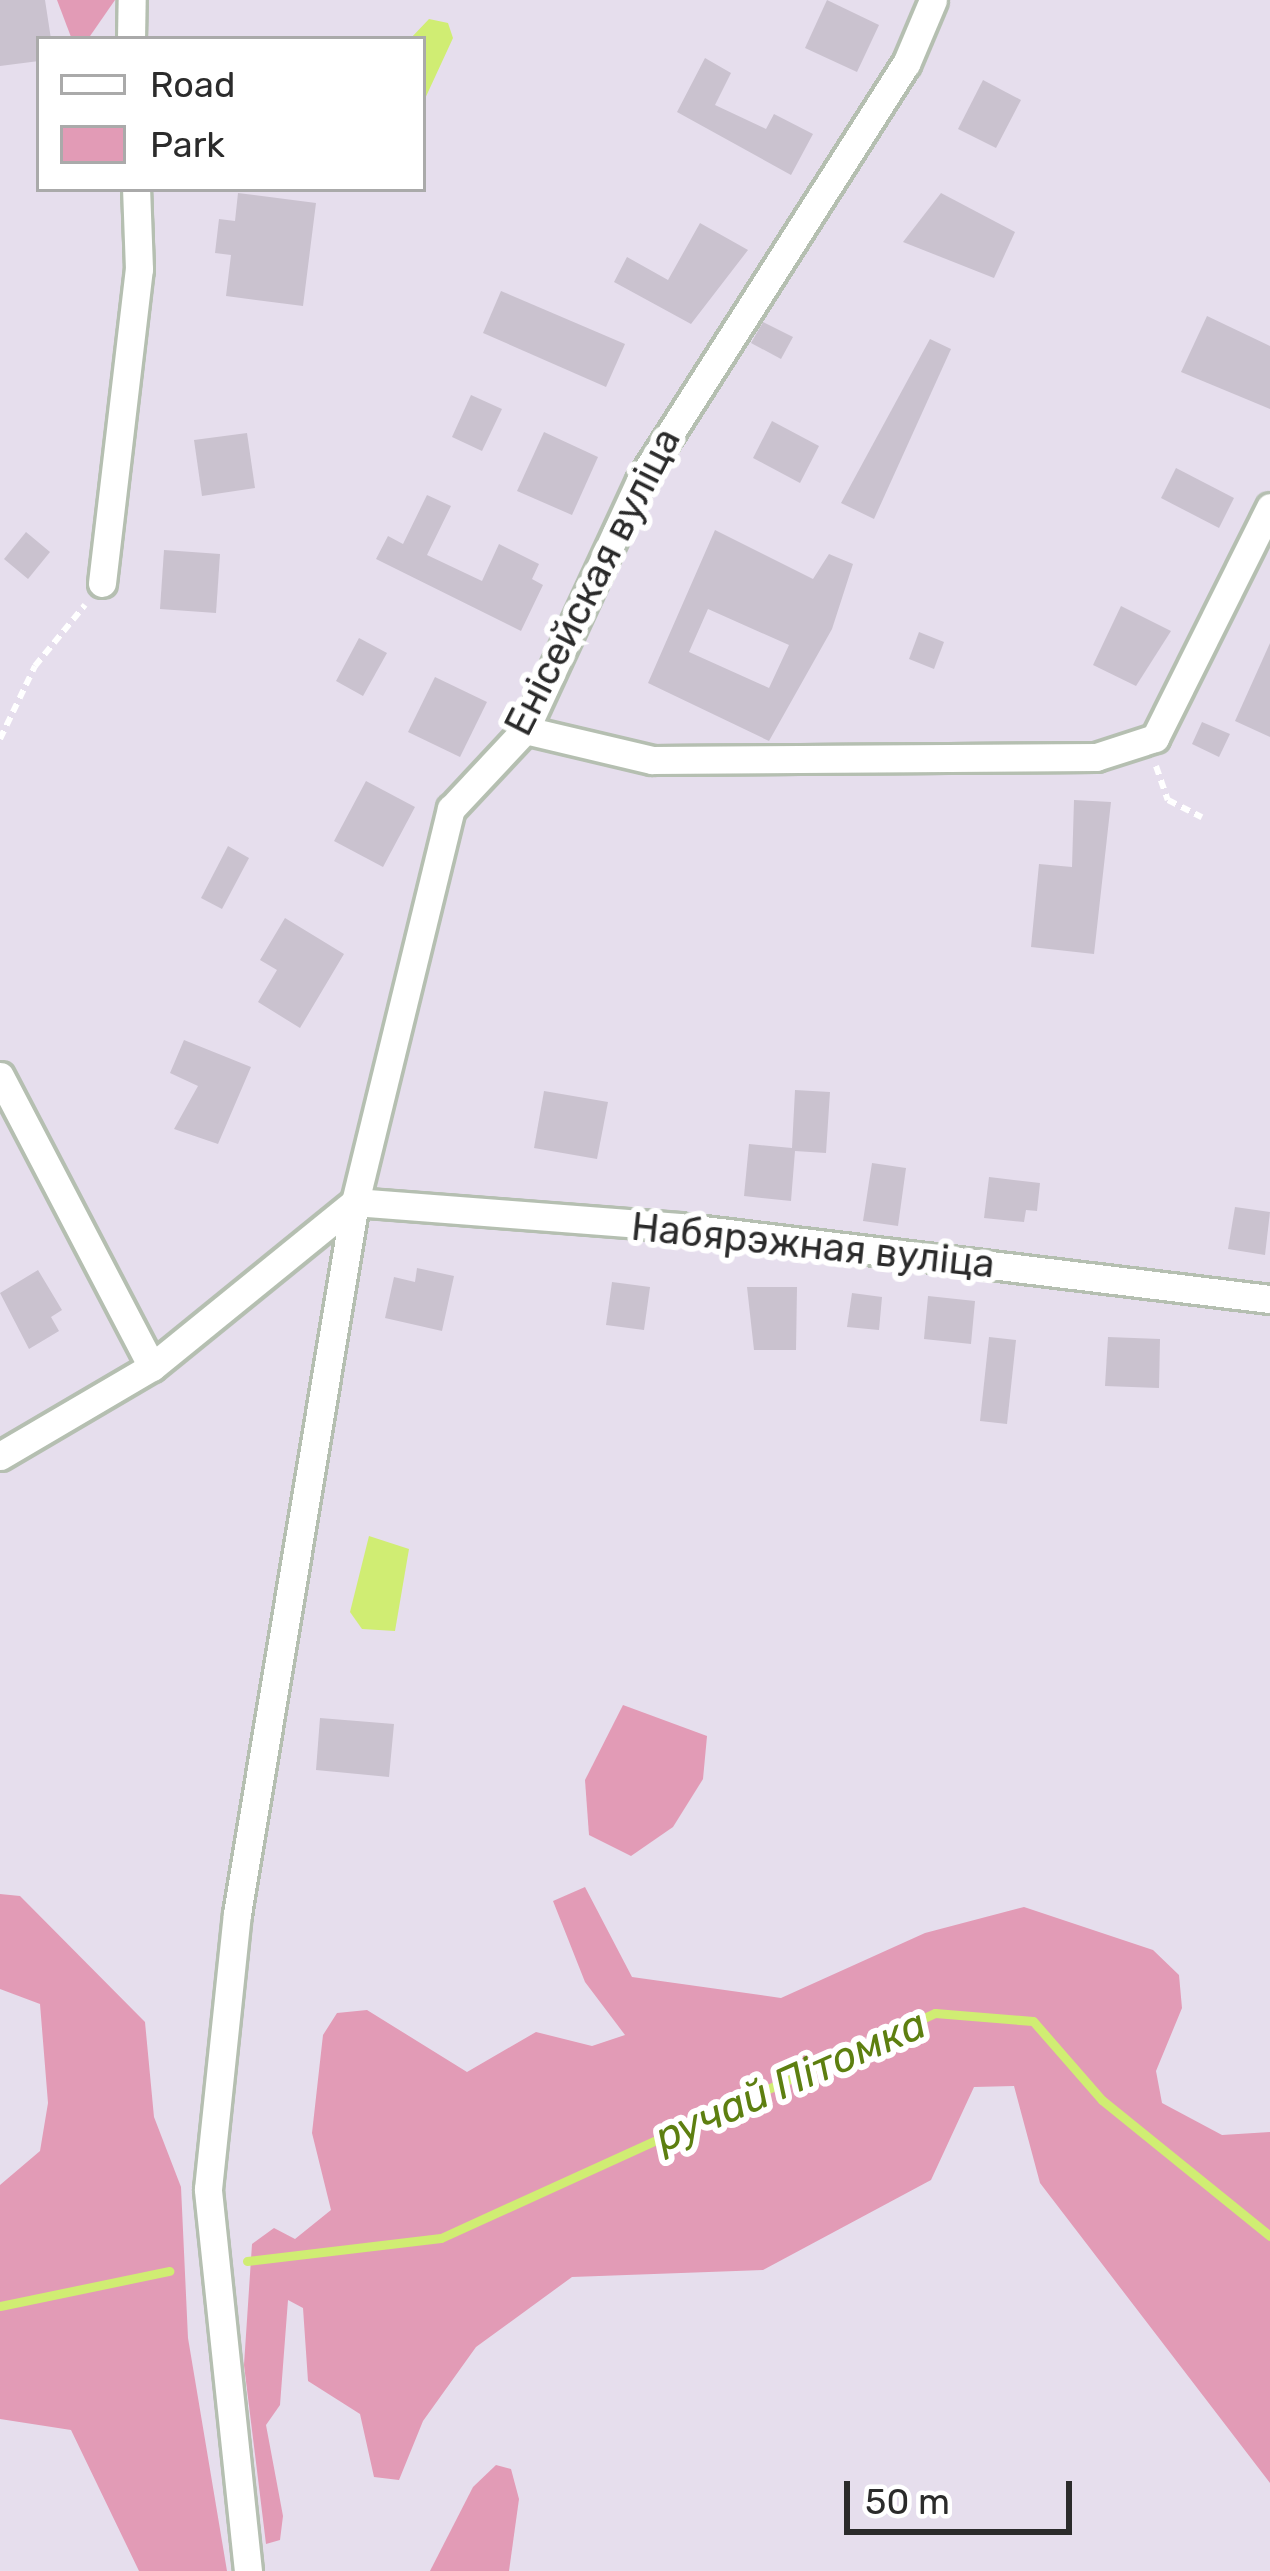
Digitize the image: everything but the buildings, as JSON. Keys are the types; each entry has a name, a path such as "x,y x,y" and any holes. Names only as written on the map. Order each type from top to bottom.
{"street":[{"path":"130,36 132,0"},
{"name":"Енісейская вуліца","path":"248,2571 208,2189 238,1914 355,1202 451,809 525,730 640,481 907,64 932,0"},
{"path":"102,583 140,269 136,192"},
{"path":"525,730 652,760 1096,758 1155,738 1270,507"},
{"path":"0,1076 152,1367"},
{"path":"0,1456 152,1367 355,1202"},
{"name":"Набярэжная вуліца","path":"355,1202 679,1227 1270,1299"}],"path":[{"path":"0,740 35,666 102,583"},
{"path":"1155,738 1168,800 1202,817"}],"green space":[{"path":"57,0 115,0 90,36 71,36"},
{"path":"623,1705 707,1736 703,1779 673,1827 631,1856 589,1835 585,1780"},
{"path":"585,1887 632,1977 781,1998 925,1933 1024,1907 1153,1950 1179,1975 1182,2008 1156,2071 1162,2103 1222,2135 1270,2132 1270,2483 1040,2183 1014,2086 974,2087 931,2180 763,2270 572,2277 476,2347 423,2421 399,2480 374,2477 360,2414 308,2381 303,2308 288,2300 280,2405 266,2425 283,2516 280,2540 266,2544 244,2365 252,2244 274,2228 295,2239 331,2210 312,2133 323,2035 337,2013 367,2010 467,2072 536,2032 592,2046 625,2035 585,1982 553,1901"},
{"path":"0,1894 20,1896 145,2022 154,2117 181,2187 188,2338 227,2571 139,2571 71,2430 0,2419 0,2185 40,2151 48,2103 40,2004 0,1989"},
{"path":"496,2465 511,2469 519,2499 509,2571 430,2571 473,2487"}],"shaded area":[{"path":"429,19 448,23 453,38 426,96 426,36 413,36"},
{"path":"369,1536 409,1549 395,1631 362,1629 350,1612"}],"waterway":[{"name":"ручай Пітомка","path":"247,2261 441,2238 935,2013 1033,2021 1102,2100 1270,2236"},
{"name":"ручай Пітомка","path":"0,2306 169,2271"}]}
